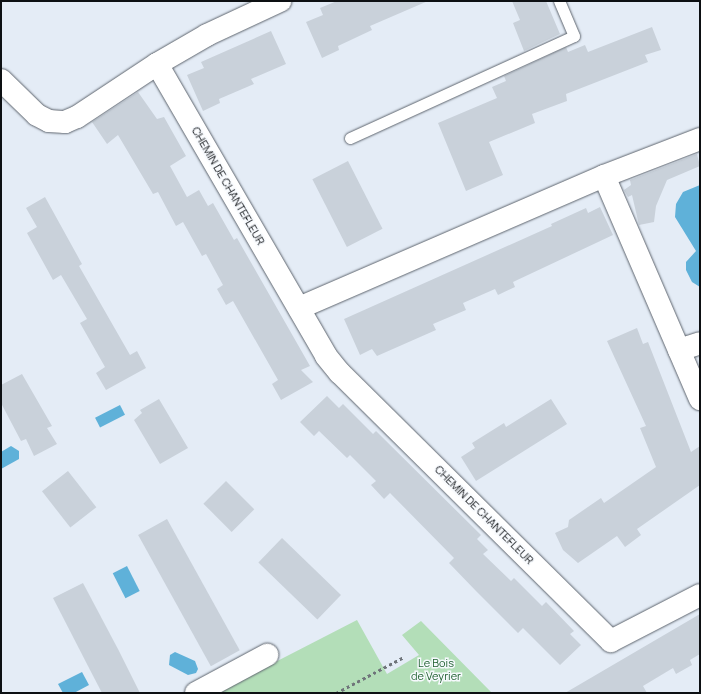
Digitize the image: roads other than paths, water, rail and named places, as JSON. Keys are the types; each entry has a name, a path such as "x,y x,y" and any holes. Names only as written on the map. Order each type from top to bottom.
{"street":[{"path":"1,80 37,115 49,121 65,122 77,117 157,64 207,35 280,1"},
{"name":"CHEMIN DE CHANTEFLEUR","path":"157,64 299,308 314,339 340,373 612,641 700,595"},
{"path":"299,308 604,176 700,139"},
{"path":"604,176 700,399"},
{"path":"679,350 700,343"},
{"path":"196,693 267,655"}],"lane":[{"path":"350,138 574,36 559,1"}],"water":[{"path":"700,185 700,287 692,282 686,270 686,262 696,251 675,217 676,204 683,192"},
{"path":"120,405 125,415 100,428 95,418"},
{"path":"11,446 19,451 19,459 1,469 1,452"},
{"path":"127,566 140,591 125,598 113,573"},
{"path":"175,652 195,661 198,669 196,673 188,675 169,665 170,655"},
{"path":"82,672 89,685 74,693 63,693 58,684"}],"park label":[{"name":"Le Bois de Veyrier","path":"436,670"}]}
